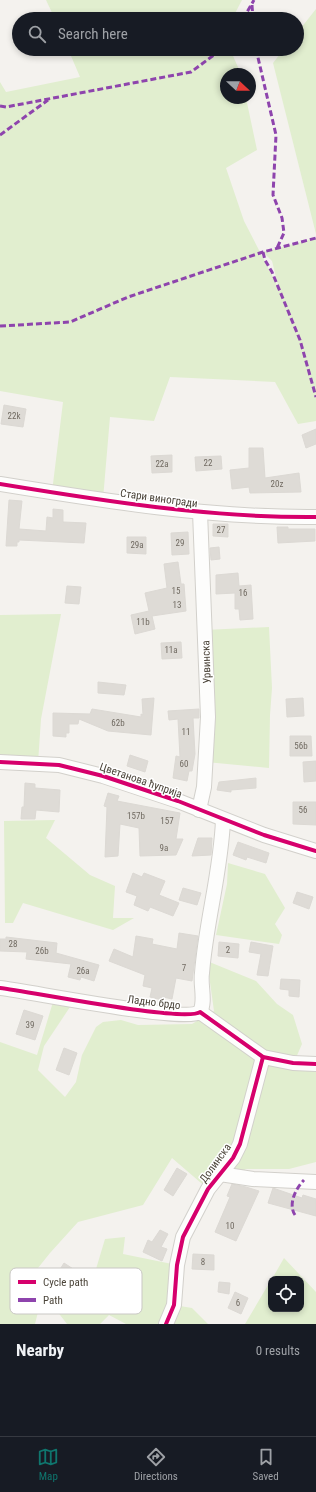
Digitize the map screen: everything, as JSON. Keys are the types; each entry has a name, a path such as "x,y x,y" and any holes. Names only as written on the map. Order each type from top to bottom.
{"street":[{"name":"Стари виногради","path":"0,484 200,512 316,517"},
{"name":"Урвинска","path":"199,810 204,787 208,717 200,512"},
{"name":"Цветанова ћуприја","path":"0,762 51,764 80,770 160,795 223,820 316,852"},
{"path":"223,820 218,880 204,949 201,979 202,1004 200,1012 263,1057 293,1063 316,1064"},
{"name":"Ладно брдо","path":"0,988 91,1004 176,1014 195,1015 200,1012"},
{"name":"Долинска","path":"166,1324 174,1305 178,1265 183,1237 208,1189 233,1158 240,1144 263,1057"},
{"path":"220,1174 253,1179 316,1182"}],"green space":[{"path":"46,0 242,0 236,12 52,12"},
{"path":"316,9 316,234 273,63 278,56 304,56 304,24"},
{"path":"71,56 233,56 238,68 220,68 220,104 247,104 257,150 226,168 244,221 279,289 272,261 263,252 316,238 316,421 298,424 275,382 170,377 154,421 110,417 103,499 52,492 63,402 0,391 0,82 6,92 80,77"},
{"path":"61,614 41,719 38,763 0,762 0,615"},
{"path":"269,627 272,688 269,768 206,762 205,630"},
{"path":"55,820 46,838 90,875 115,886 113,918 134,918 113,930 23,903 13,923 5,923 4,821"},
{"path":"228,863 265,874 285,908 275,924 282,935 279,944 216,935 227,884"},
{"path":"207,961 256,981 277,1004 293,1015 302,1044 292,1067 316,1067 316,1162 289,1169 246,1169 208,1189 172,1158 143,1205 78,1222 38,1268 10,1268 10,1314 38,1314 35,1324 0,1324 0,1042 37,1055 53,1002 72,1004 44,1046 38,1070 65,1097 76,1082 82,1055 96,1027 103,1022 121,1020 138,1025 192,1024 214,1011"},
{"path":"125,1237 123,1254 177,1265 174,1305 192,1308 208,1324 126,1324 109,1315 100,1324 67,1324 59,1314 142,1314 142,1268 96,1268 105,1239"},
{"path":"284,1258 301,1276 274,1276"},
{"path":"304,1279 316,1292 316,1324 245,1324 268,1285 268,1312 304,1312"}],"building":[{"path":"4,405 26,409 23,427 1,424"},
{"path":"316,429 316,444 306,448 302,435"},
{"path":"249,448 263,448 265,478 299,473 301,492 250,493 249,487 232,489 230,470 249,468"},
{"path":"172,455 172,472 152,473 151,456"},
{"path":"221,456 222,469 196,471 195,457"},
{"path":"9,500 22,501 19,529 46,531 47,517 53,518 53,509 63,510 63,522 86,523 84,543 19,540 19,542 17,542 17,546 6,546"},
{"path":"213,524 228,524 228,537 213,536"},
{"path":"277,527 288,527 288,529 315,529 315,541 278,543"},
{"path":"188,532 189,554 172,555 171,533"},
{"path":"127,537 146,537 146,554 127,553"},
{"path":"219,547 220,559 211,560 210,548"},
{"path":"178,562 181,584 184,584 186,611 152,616 155,629 135,634 131,615 149,611 145,593 167,588 164,564"},
{"path":"238,573 239,586 251,585 253,619 240,620 239,609 235,609 235,593 216,594 216,575"},
{"path":"67,586 81,587 79,604 65,603"},
{"path":"181,642 182,658 162,659 161,643"},
{"path":"98,682 126,685 124,695 98,693"},
{"path":"154,698 151,735 108,731 79,719 78,724 69,724 69,733 66,733 66,737 53,736 53,713 90,714 92,709 141,717 141,714 143,715 142,699"},
{"path":"303,698 304,716 287,717 286,699"},
{"path":"199,709 199,718 193,718 195,754 192,771 189,771 187,781 173,778 176,756 180,757 178,719 169,720 168,711"},
{"path":"290,736 311,736 312,756 290,756"},
{"path":"130,755 148,761 145,772 127,766"},
{"path":"316,761 316,781 304,782 303,762"},
{"path":"256,778 256,788 231,790 231,792 217,790 219,782"},
{"path":"25,783 35,784 35,788 60,790 59,812 36,810 35,819 21,819 22,807 24,807"},
{"path":"108,793 119,796 117,801 180,813 176,839 183,839 176,855 140,856 139,828 120,824 118,856 105,857 107,807 104,806"},
{"path":"293,802 316,802 316,825 293,824"},
{"path":"198,838 212,838 211,855 192,856"},
{"path":"238,842 269,853 266,863 247,857 246,860 233,855"},
{"path":"133,873 142,877 144,873 165,881 159,895 179,903 173,916 150,907 148,911 134,905 137,896 126,892"},
{"path":"183,888 201,893 197,905 179,900"},
{"path":"297,892 313,897 309,909 293,903"},
{"path":"179,933 198,936 192,981 176,978 172,999 163,997 162,1000 150,997 152,988 143,986 145,975 109,961 114,949 133,957 136,936 153,939 152,944 177,949"},
{"path":"6,937 57,943 56,953 99,965 94,981 81,977 80,980 68,977 71,964 26,959 27,952 0,951 0,939 6,939"},
{"path":"219,942 239,944 238,958 218,956"},
{"path":"251,942 273,946 268,976 257,975 261,954 249,952"},
{"path":"281,979 300,980 299,997 289,996 289,990 280,989"},
{"path":"24,1010 43,1016 35,1040 16,1034"},
{"path":"64,1048 77,1053 69,1075 56,1070"},
{"path":"177,1168 187,1174 173,1196 164,1190"},
{"path":"232,1184 259,1191 236,1241 215,1232 230,1197 227,1196"},
{"path":"273,1188 302,1198 303,1195 316,1199 316,1216 268,1203"},
{"path":"160,1230 168,1234 161,1247 167,1249 162,1261 143,1252 148,1240 152,1242"},
{"path":"193,1254 214,1255 214,1270 192,1269"},
{"path":"64,1263 72,1268 61,1268"},
{"path":"219,1282 230,1283 229,1294 218,1292"},
{"path":"235,1292 248,1298 241,1314 228,1308"}],"marked path":[{"path":"247,12 254,0"},
{"path":"252,5 252,12"},
{"path":"0,106 6,107 191,72 213,56"},
{"path":"258,56 276,135 273,195 282,218 284,233 277,248"},
{"path":"0,135 48,100"},
{"path":"0,326 70,322 128,297 263,252 316,238"},
{"path":"263,252 265,260 272,272 300,340 316,397"},
{"path":"295,1215 292,1202 295,1192 304,1180"}],"cycle path":[{"path":"0,484 157,507 237,515 316,517"},
{"path":"0,762 59,765 103,776 178,801 264,835 316,851"},
{"path":"0,988 138,1010 188,1014 200,1012 263,1057 293,1063 316,1064"},
{"path":"166,1324 174,1305 177,1265 183,1237 208,1189 233,1158 240,1144 263,1057"}]}
